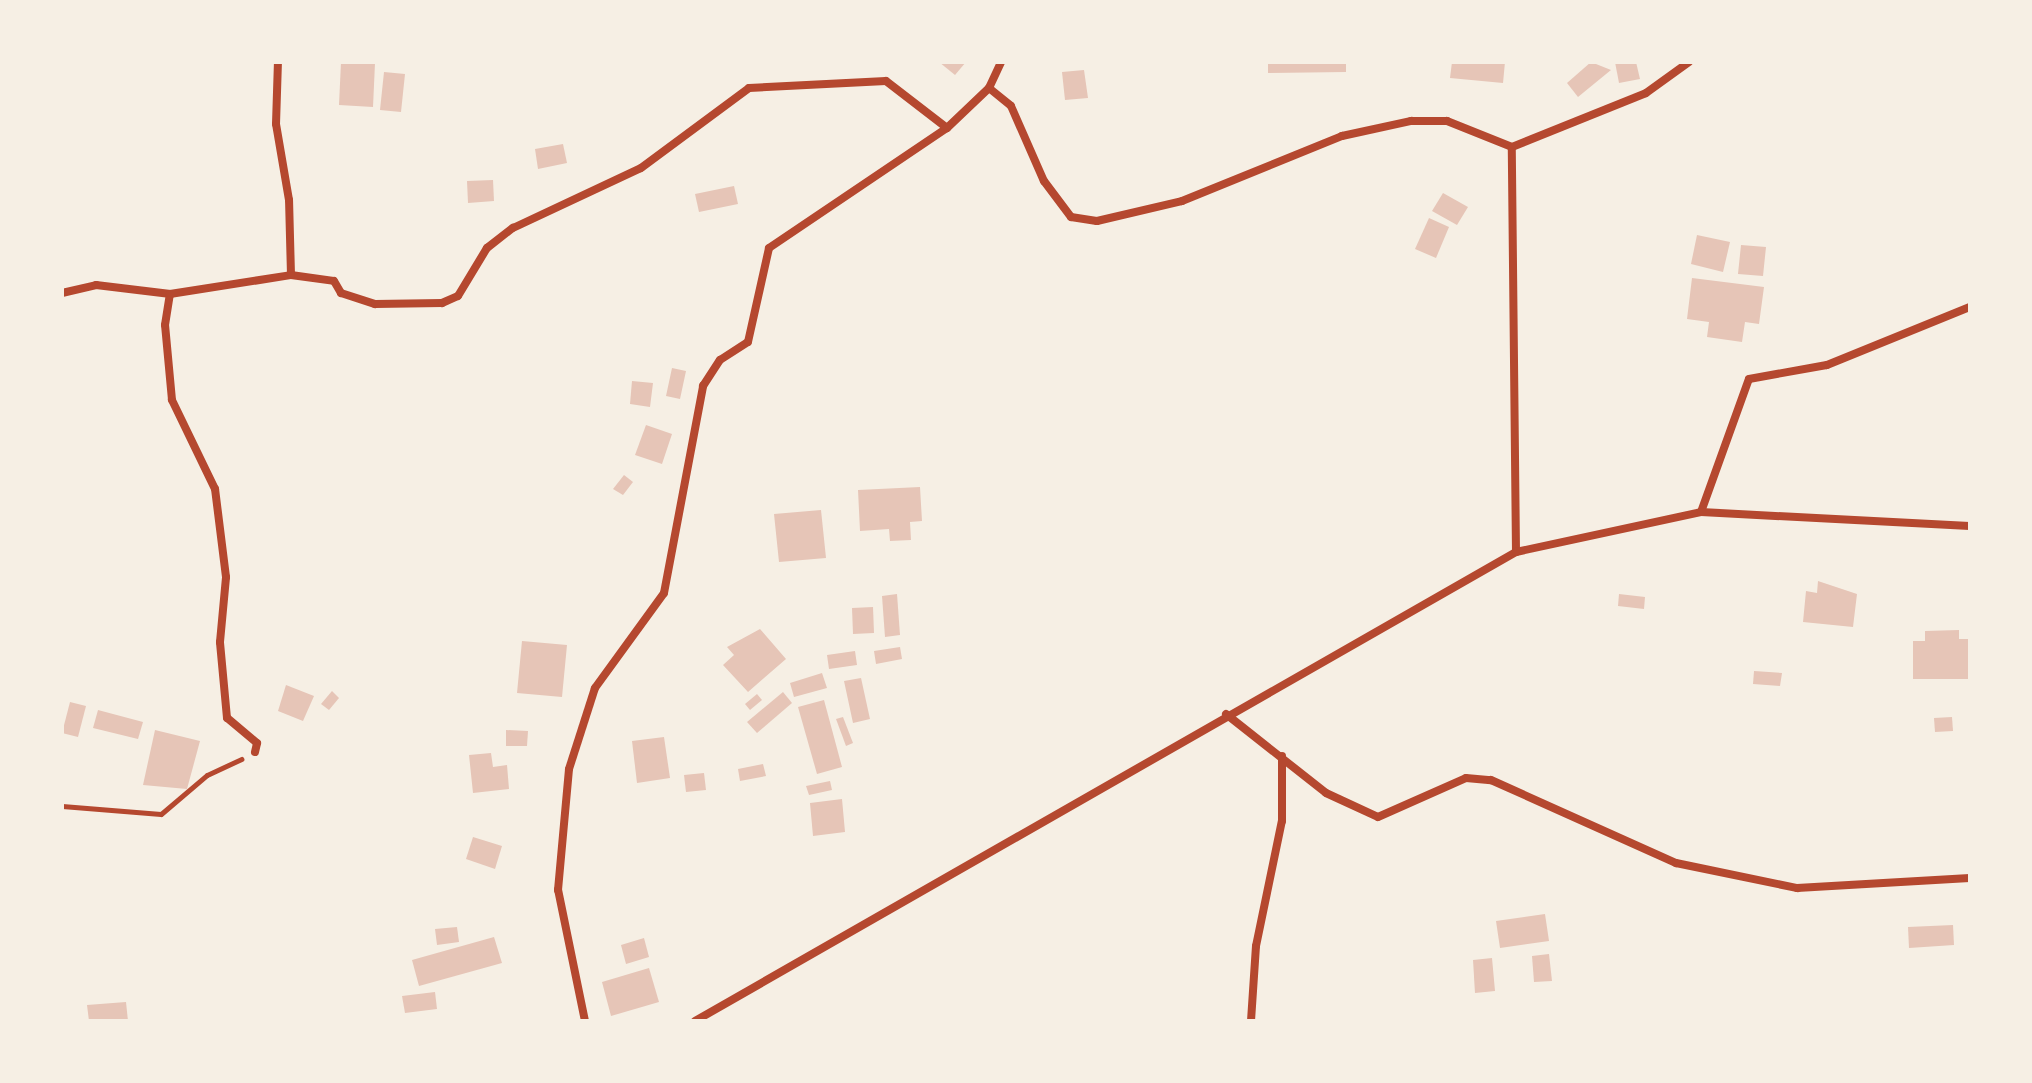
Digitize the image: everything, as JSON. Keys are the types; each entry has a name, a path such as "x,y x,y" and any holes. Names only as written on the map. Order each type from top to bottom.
{"street":[{"path":"278,62 276,124 291,275"},
{"path":"585,1021 558,890 569,769 595,688 664,593 703,386 720,360 748,342 769,248 947,128 989,88 1001,62"},
{"path":"989,88 1011,106 1044,181 1071,217 1097,221 1182,201 1342,136 1411,121 1447,121 1512,147 1646,93 1689,62"},
{"path":"62,293 96,285 170,294 291,275 334,281 341,293 375,304 442,303 458,296 487,248 513,228 641,168 749,88 886,81 947,128"},
{"path":"1512,147 1516,552"},
{"path":"170,294 172,400 215,489 223,542 223,698 227,718 257,743 255,752"},
{"path":"1701,512 1749,379 1827,365 1970,307"},
{"path":"695,1021 988,859 1226,714 1516,552 1701,512 1970,526"},
{"path":"1226,714 1326,793 1378,817 1466,778 1491,780 1676,863 1797,888 1970,878"},
{"path":"1251,1021 1256,946 1282,821 1282,756"}],"path":[{"path":"62,806 161,814 207,775 255,752"}],"building":[{"path":"341,62 375,63 373,107 339,105"},
{"path":"939,62 966,62 955,75"},
{"path":"1268,62 1346,62 1346,72 1268,73"},
{"path":"1452,62 1505,62 1503,83 1450,78"},
{"path":"1591,62 1611,70 1578,97 1567,83"},
{"path":"1615,62 1636,62 1640,79 1619,83"},
{"path":"1084,70 1088,98 1065,100 1062,72"},
{"path":"384,72 405,74 401,112 380,110"},
{"path":"563,144 567,163 538,169 535,149"},
{"path":"493,180 494,201 468,203 467,181"},
{"path":"734,186 738,204 699,212 695,194"},
{"path":"1443,193 1468,207 1457,225 1432,211"},
{"path":"1429,218 1449,227 1436,258 1415,249"},
{"path":"1697,235 1730,242 1723,272 1691,264"},
{"path":"1741,245 1766,247 1763,276 1738,274"},
{"path":"1692,278 1764,287 1759,324 1745,322 1742,342 1707,337 1709,322 1687,319"},
{"path":"672,368 686,371 680,399 666,396"},
{"path":"632,381 653,383 650,407 630,404"},
{"path":"646,425 672,434 662,464 635,455"},
{"path":"624,475 633,482 623,495 613,489"},
{"path":"920,487 922,521 910,522 911,540 890,541 889,529 860,531 858,490"},
{"path":"821,510 826,558 779,562 774,514"},
{"path":"1818,581 1857,594 1853,627 1803,622 1806,591 1817,593"},
{"path":"897,594 900,635 885,637 882,596"},
{"path":"1619,594 1645,597 1644,609 1618,606"},
{"path":"873,607 874,633 853,634 852,608"},
{"path":"760,629 786,659 748,692 723,665 734,655 727,647"},
{"path":"1959,630 1959,639 1970,639 1970,679 1913,679 1913,641 1925,641 1925,631"},
{"path":"522,641 567,645 562,697 517,693"},
{"path":"900,647 902,659 876,664 874,651"},
{"path":"855,651 857,665 829,669 827,655"},
{"path":"1754,671 1782,673 1780,686 1753,684"},
{"path":"822,673 827,688 794,697 790,683"},
{"path":"861,678 870,719 853,723 844,681"},
{"path":"286,685 314,696 303,721 278,711"},
{"path":"332,691 339,698 329,710 321,704"},
{"path":"783,692 792,703 757,733 747,722"},
{"path":"757,694 762,700 750,710 745,704"},
{"path":"824,700 842,767 817,774 798,707"},
{"path":"70,702 86,706 78,737 62,733"},
{"path":"98,710 143,722 138,739 93,728"},
{"path":"843,717 853,743 846,746 836,719"},
{"path":"1952,717 1953,731 1935,732 1934,718"},
{"path":"155,730 200,741 187,789 143,785"},
{"path":"506,730 528,731 527,746 506,746"},
{"path":"664,737 670,778 637,783 632,741"},
{"path":"491,753 493,767 507,765 509,789 473,793 469,755"},
{"path":"763,764 766,776 740,781 738,769"},
{"path":"704,773 706,790 686,792 684,775"},
{"path":"830,781 832,790 809,795 806,786"},
{"path":"842,799 845,832 813,836 810,803"},
{"path":"473,837 502,846 495,869 466,859"},
{"path":"1545,914 1549,941 1500,948 1496,921"},
{"path":"1953,925 1954,945 1909,948 1908,927"},
{"path":"457,927 459,942 437,945 435,929"},
{"path":"494,937 502,963 419,986 412,960"},
{"path":"644,938 649,957 626,964 621,945"},
{"path":"1549,954 1552,981 1534,982 1532,956"},
{"path":"1492,958 1495,991 1475,993 1473,960"},
{"path":"649,968 659,1002 611,1016 602,982"},
{"path":"435,992 437,1009 405,1013 402,996"},
{"path":"126,1002 128,1021 89,1021 87,1005"}]}
